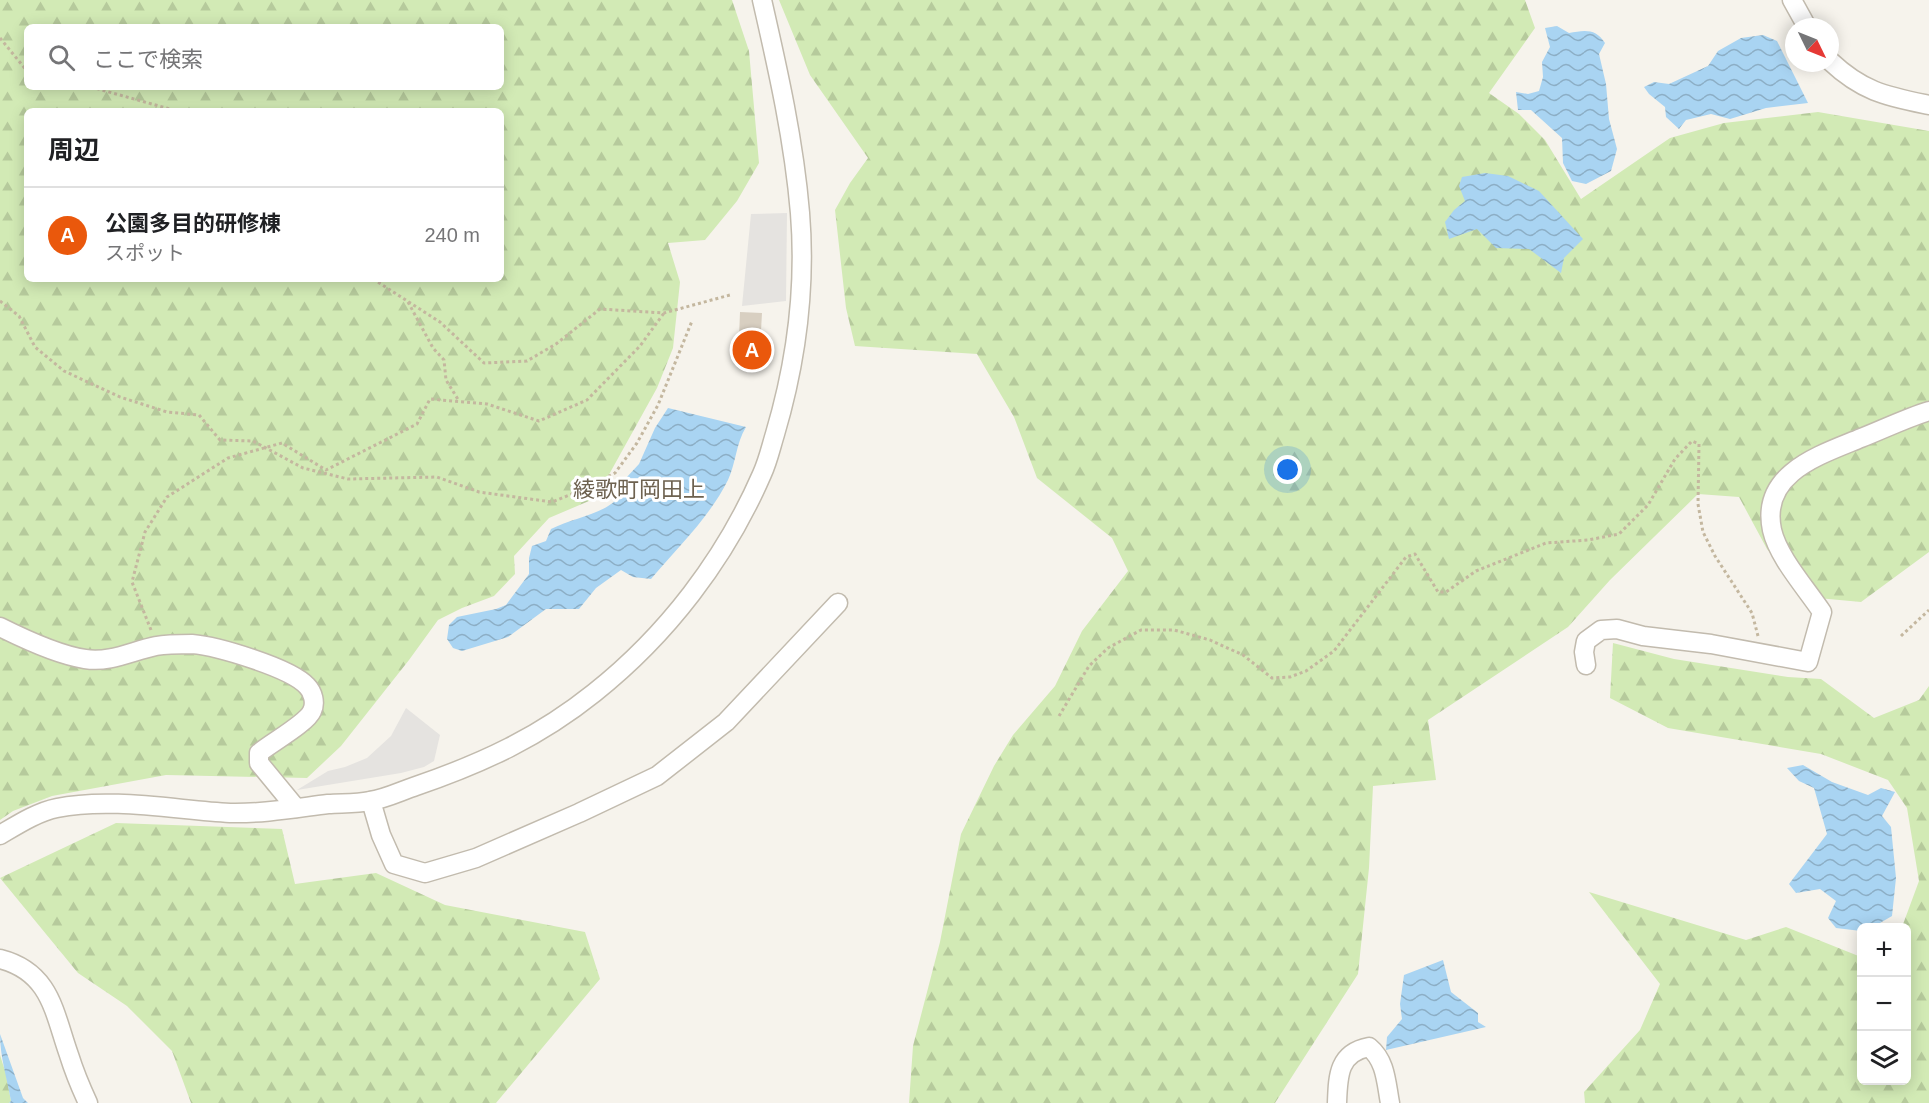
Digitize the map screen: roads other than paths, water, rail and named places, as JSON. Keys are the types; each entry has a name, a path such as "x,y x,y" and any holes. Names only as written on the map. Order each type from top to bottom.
{"street":[{"path":"0,835 54,808 96,803 235,813 371,801 447,775 512,747 563,718 612,679 664,630 699,584 732,534 764,472 787,394 798,320 801,268 800,217 795,162 762,0"},
{"path":"1792,0 1802,18"},
{"path":"1839,68 1862,87 1886,96 1929,105"},
{"path":"1586,665 1584,652 1586,641 1601,630 1609,628 1643,636 1711,644 1808,662 1822,612 1781,552 1773,532 1771,516 1775,495 1786,478 1798,466 1817,456 1929,411"},
{"path":"371,801 381,835 394,864 425,873 476,858 657,776 726,722 838,603"},
{"path":"0,627 31,643 86,659 122,657 157,646 193,644 236,654 283,671 307,686 314,699 312,711 259,753 259,763 296,808"},
{"path":"0,959 30,972 52,1002 68,1054 88,1103"},
{"path":"1337,1103 1338,1079 1346,1058 1357,1049 1369,1047 1383,1064 1390,1103"}],"water":[{"path":"1557,26 1569,33 1594,32 1605,43 1599,54 1606,84 1609,119 1617,149 1611,171 1586,184 1572,181 1563,163 1562,138 1531,110 1518,110 1516,92 1528,94 1539,91 1543,77 1542,62 1550,47 1545,28"},
{"path":"1763,35 1777,41 1785,57 1785,72 1792,72 1808,103 1766,108 1730,119 1711,114 1686,120 1679,129 1666,117 1665,107 1644,87 1654,82 1669,84 1708,66 1718,51 1741,38"},
{"path":"1485,173 1508,176 1539,191 1583,239 1564,258 1561,273 1529,249 1496,248 1477,229 1449,239 1445,222 1465,201 1459,186 1462,177"},
{"path":"668,408 746,427 731,473 712,507 651,579 633,577 621,570 596,588 579,609 546,609 508,637 462,651 453,648 447,639 449,625 457,617 506,605 529,574 532,546 546,541 551,529 609,506 617,499 623,490 626,478 639,464 655,428"},
{"path":"1803,765 1832,782 1868,795 1881,788 1895,792 1882,816 1891,827 1896,878 1892,916 1880,923 1857,923 1857,931 1836,928 1828,918 1836,901 1820,889 1796,893 1789,884 1827,834 1814,788 1799,781 1787,768"},
{"path":"1443,960 1451,992 1478,1013 1478,1022 1486,1027 1386,1050 1387,1037 1402,1019 1400,1004 1404,975"},
{"path":"0,1034 23,1098 28,1103 9,1103 11,1101 2,1059"}],"place":[{"name":"公園多目的研修棟","path":"752,350"}],"district":[{"name":"綾歌町岡田上","path":"639,489"}]}
